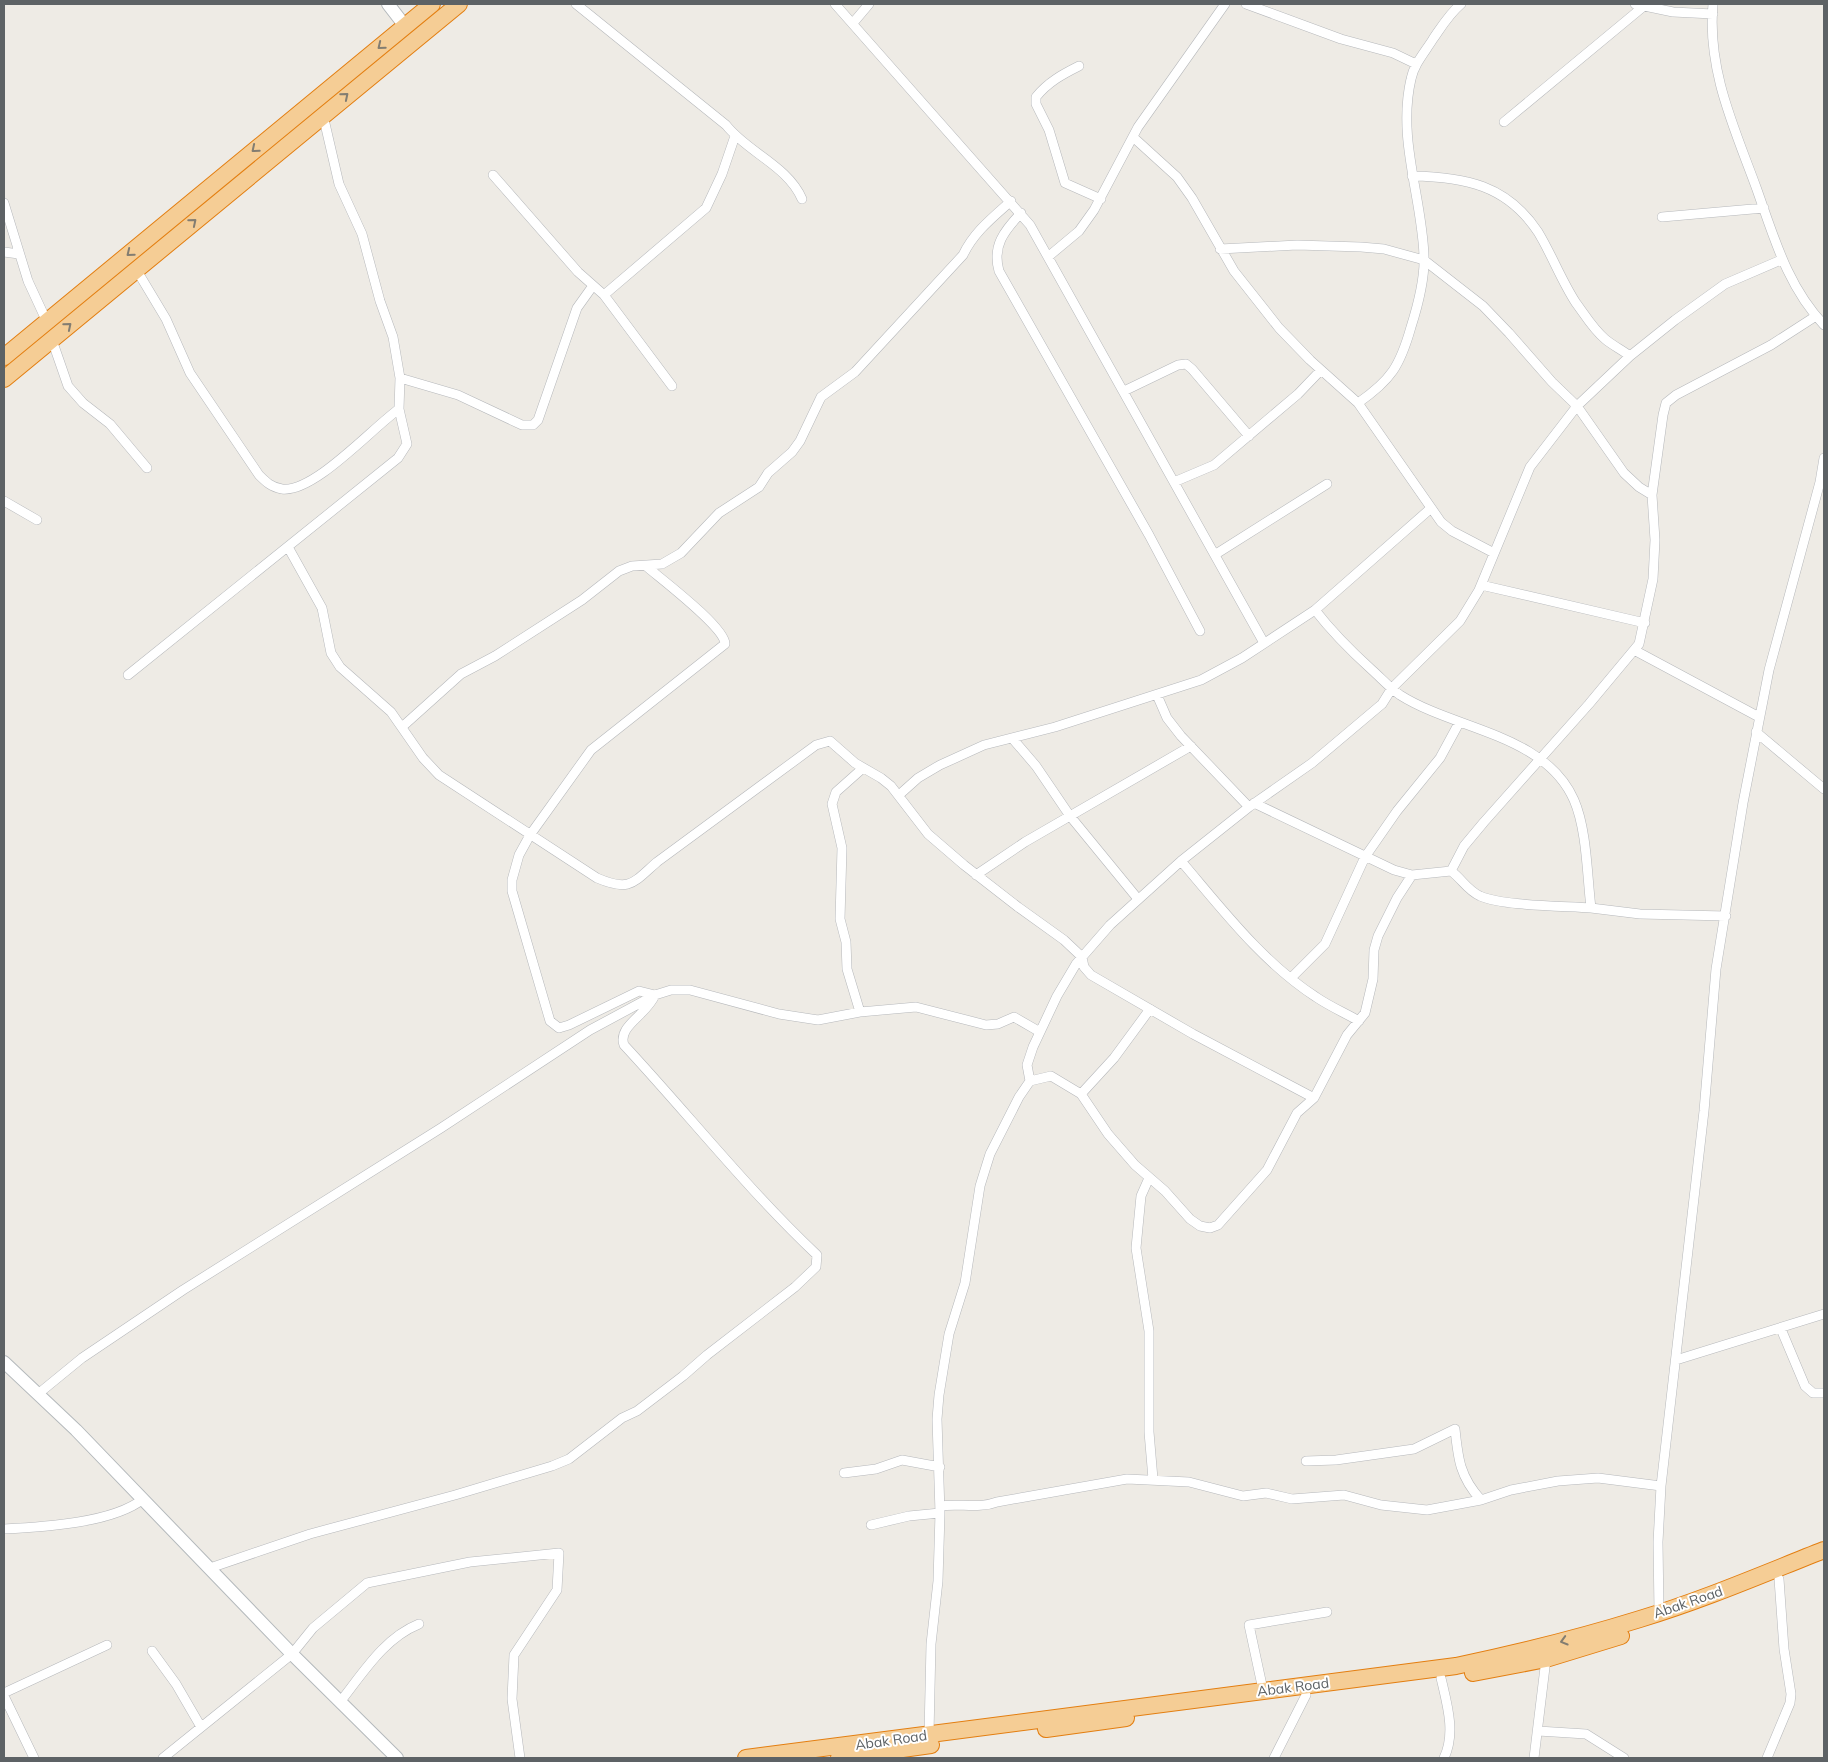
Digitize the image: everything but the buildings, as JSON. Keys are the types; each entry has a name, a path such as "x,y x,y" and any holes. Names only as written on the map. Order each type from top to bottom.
{"highway":[{"path":"4,357 432,4"},
{"path":"4,379 459,4"},
{"name":"Abak Road","path":"839,1758 1456,1666 1548,1645 1659,1612 1710,1595 1824,1550"},
{"name":"Abak Road","path":"746,1758 929,1734 1264,1695 1306,1695 1441,1678 1546,1659 1689,1614 1824,1562"}],"street":[{"path":"388,4 405,26"},
{"path":"576,4 719,119 735,136 765,158 797,188 802,199"},
{"path":"835,4 1021,214 1049,256 1264,643"},
{"path":"853,23 869,4"},
{"path":"1049,256 1078,231 1101,199 1133,137 1225,4"},
{"path":"1246,4 1341,39 1392,53 1416,64"},
{"path":"1358,403 1389,379 1413,321 1423,278 1424,260 1421,222 1412,176 1407,124 1411,79 1416,64 1449,14 1461,4"},
{"path":"1714,4 1712,14 1716,68 1720,87 1781,260 1810,310 1824,326"},
{"path":"1504,122 1639,5 1673,12 1712,14"},
{"path":"1080,66 1056,78 1036,97 1036,104 1049,130 1065,183 1101,199"},
{"path":"128,674 398,458 407,444 400,409 400,378 393,337 380,301 362,234 339,184 322,115"},
{"path":"604,295 706,208 722,174 735,136"},
{"path":"1133,137 1177,177 1192,198 1234,271 1279,328 1321,370 1358,403 1420,491 1430,509 1452,531 1494,553"},
{"path":"493,175 592,287 604,295 672,386"},
{"path":"1412,176 1444,176 1465,180 1492,190 1518,207 1538,232 1566,288 1589,322 1604,338 1630,356"},
{"path":"402,727 460,674 495,656 582,600 619,571 632,566 662,564 681,553 719,513 759,487 768,473 800,441 821,397 856,372 963,255 979,229 1011,201"},
{"path":"4,203 28,281 47,322"},
{"path":"1662,217 1764,208"},
{"path":"1021,214 1004,232 998,246 996,260 999,271 1200,631"},
{"path":"1220,249 1296,246 1361,247 1384,249 1424,260 1482,306 1552,382 1577,406 1624,473 1639,487 1652,495"},
{"path":"4,252 19,254"},
{"path":"1030,1081 1027,1065 1040,1032 1068,975 1110,925 1181,861 1251,805 1312,763 1382,704 1392,688 1460,621 1473,603 1530,467 1577,406 1630,356 1725,284 1781,260"},
{"path":"136,269 166,318 190,373 259,475 270,486 283,489 298,487 315,479 400,409"},
{"path":"400,378 458,395 522,425 533,425 538,420 577,308 592,287"},
{"path":"1451,871 1469,840 1639,644 1653,579 1655,540 1652,495 1666,403 1676,395 1771,345 1816,316"},
{"path":"52,340 68,386 83,403 110,424 147,468"},
{"path":"1124,391 1178,364 1186,364 1249,436"},
{"path":"1174,482 1214,465 1249,436 1321,370"},
{"path":"1659,1612 1658,1542 1661,1486 1704,1111 1716,970 1759,716 1769,670 1820,482 1824,458"},
{"path":"1216,554 1327,484"},
{"path":"4,500 37,520"},
{"path":"899,794 918,778 940,765 984,745 1157,695 1201,680 1236,662 1315,610 1430,509"},
{"path":"288,546 322,608 330,653 340,666 391,712 423,758 439,776 597,878 613,885 624,886 635,881 816,745 830,741 863,768 881,778 899,794 928,834 976,875 1058,934 1082,957 1084,967 1091,975 1314,1098"},
{"path":"646,566 704,614 724,637 725,644 590,750 530,835 519,855 512,880 512,891 550,1021 559,1028 639,992 655,995"},
{"path":"1481,585 1644,623"},
{"path":"1315,610 1339,639 1392,688 1415,702 1459,723 1510,740 1540,760 1567,787 1580,816 1591,908"},
{"path":"1634,650 1759,716"},
{"path":"1157,695 1167,718 1191,746 1251,805 1365,857 1412,875 1451,871 1460,878 1469,890 1489,899 1640,914 1726,916"},
{"path":"1290,978 1325,944 1365,857 1397,812 1440,758 1459,723"},
{"path":"1756,732 1824,789"},
{"path":"1012,738 1036,766 1070,816 1138,899"},
{"path":"976,875 1070,816 1191,746"},
{"path":"860,1012 847,968 846,942 840,920 842,848 832,804 836,792 863,768"},
{"path":"1181,861 1240,930 1290,978 1316,997 1360,1021"},
{"path":"929,1734 931,1644 938,1581 940,1467 937,1419 939,1395 949,1334 965,1283 980,1186 990,1154 1019,1096 1030,1081 1051,1076 1081,1094 1108,1134 1149,1178 1200,1226 1210,1228 1218,1225 1267,1170 1297,1112 1314,1098 1347,1034 1360,1021 1369,1002 1374,950 1378,936 1397,898 1412,875"},
{"path":"38,1394 82,1358 183,1290 440,1128 590,1030 655,995 672,990 690,990 801,1019 818,1020 860,1012 916,1007 986,1025 998,1024 1014,1018 1040,1032"},
{"path":"210,1568 310,1534 455,1495 569,1459 622,1418 637,1411 683,1376 706,1355 795,1287 816,1267 817,1255 778,1218 685,1111 624,1045 621,1038 624,1030 648,1009 655,995"},
{"path":"1081,1094 1114,1058 1150,1009"},
{"path":"1149,1178 1141,1196 1136,1248 1149,1331 1149,1432 1153,1479"},
{"path":"1676,1360 1781,1329 1824,1314"},
{"path":"1781,1329 1805,1386 1813,1393 1824,1393"},
{"path":"4,1362 143,1499 292,1654 397,1758"},
{"path":"1306,1461 1336,1460 1414,1449 1455,1429 1462,1472 1469,1486 1481,1500"},
{"path":"844,1473 876,1468 902,1460 940,1467"},
{"path":"871,1525 957,1504 989,1506 997,1502 1066,1488 1128,1479 1189,1482 1243,1496 1266,1494 1292,1499 1344,1495 1406,1509 1427,1510 1481,1500 1511,1490 1558,1481 1598,1478 1661,1486"},
{"path":"4,1529 37,1527 122,1512 143,1499"},
{"path":"163,1758 292,1654 313,1628 367,1584 470,1562 559,1554 558,1588 514,1655 512,1698 520,1758"},
{"path":"1767,1758 1790,1703 1791,1694 1784,1650 1780,1579"},
{"path":"1264,1695 1249,1625 1327,1612"},
{"path":"340,1702 387,1645 409,1628 419,1624"},
{"path":"34,1758 4,1695 107,1645"},
{"path":"152,1651 164,1665 201,1728"},
{"path":"1534,1758 1546,1659"},
{"path":"1441,1678 1448,1710 1450,1733 1449,1748 1444,1758"},
{"path":"1274,1758 1306,1695"},
{"path":"1538,1731 1586,1734 1624,1758"}]}
